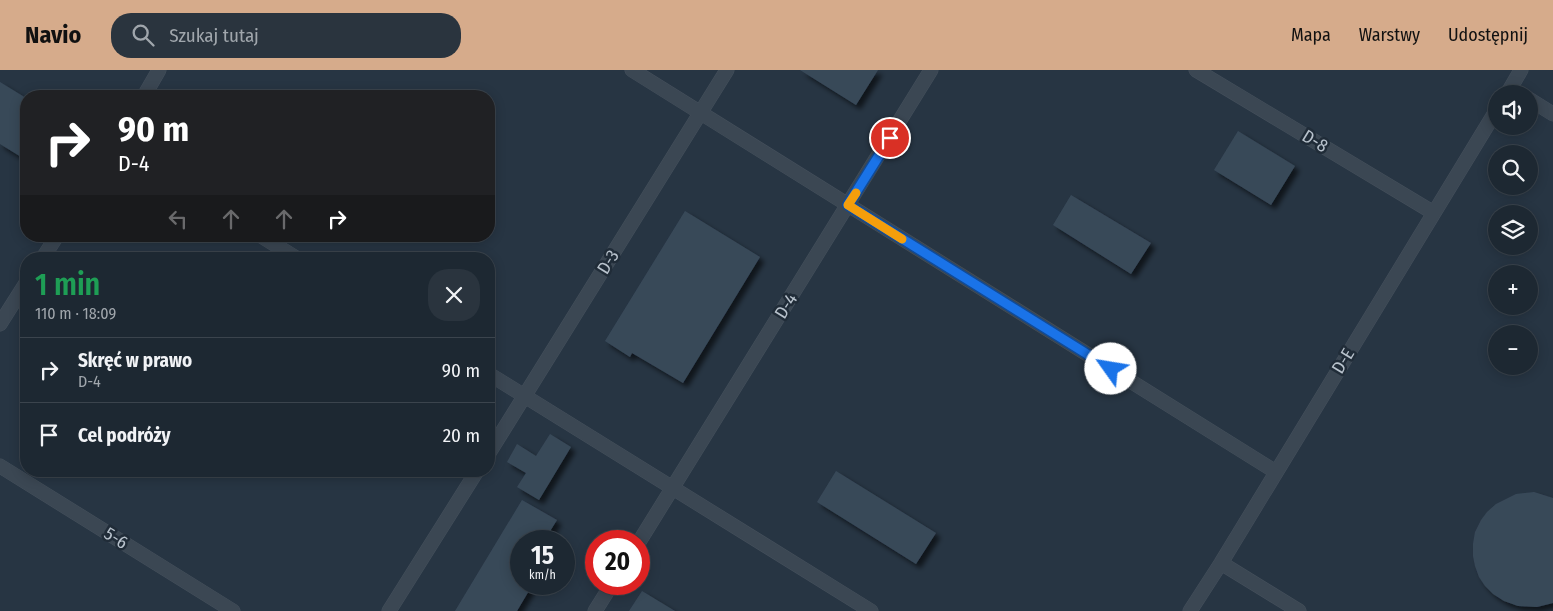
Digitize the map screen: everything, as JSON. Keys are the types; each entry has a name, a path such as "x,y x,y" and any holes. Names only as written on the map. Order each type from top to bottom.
{"lane":[{"path":"147,90 159,70"},
{"path":"632,70 1276,472"},
{"name":"D-3","path":"495,444 727,70"},
{"name":"D-4","path":"647,530 931,70"},
{"name":"D-8","path":"1196,70 1434,213"},
{"path":"1516,85 1521,70"},
{"path":"1538,105 1553,114"},
{"name":"D-E","path":"1190,611 1488,124"},
{"path":"271,242 287,252"},
{"path":"0,324 20,292"},
{"path":"495,378 871,611"},
{"name":"5-6","path":"0,466 233,611"},
{"path":"389,611 473,477"},
{"path":"1221,563 1299,611"},
{"path":"595,611 605,595"}],"building":[{"path":"800,70 878,70 856,105"},
{"path":"0,82 20,94 20,156 0,144"},
{"path":"1238,131 1295,166 1271,205 1214,170"},
{"path":"1071,195 1151,243 1131,274 1053,225"},
{"path":"685,211 760,257 683,383 632,353 630,357 605,341"},
{"path":"550,434 571,447 539,500 517,487 526,473 507,462 517,444 536,456"},
{"path":"836,471 936,533 916,564 817,502"},
{"path":"1534,492 1553,498 1553,603 1537,607 1518,606 1504,601 1485,586 1475,566 1473,544 1475,532 1481,520 1496,504 1516,494"},
{"path":"522,500 557,520 551,530 510,530 510,595 526,595 517,611 455,611"},
{"path":"639,595 649,595 675,611 629,611"}],"slow traffic":[{"path":"856,193 848,205 902,239"}],"route":[{"path":"890,138 848,205 1111,369"}]}
